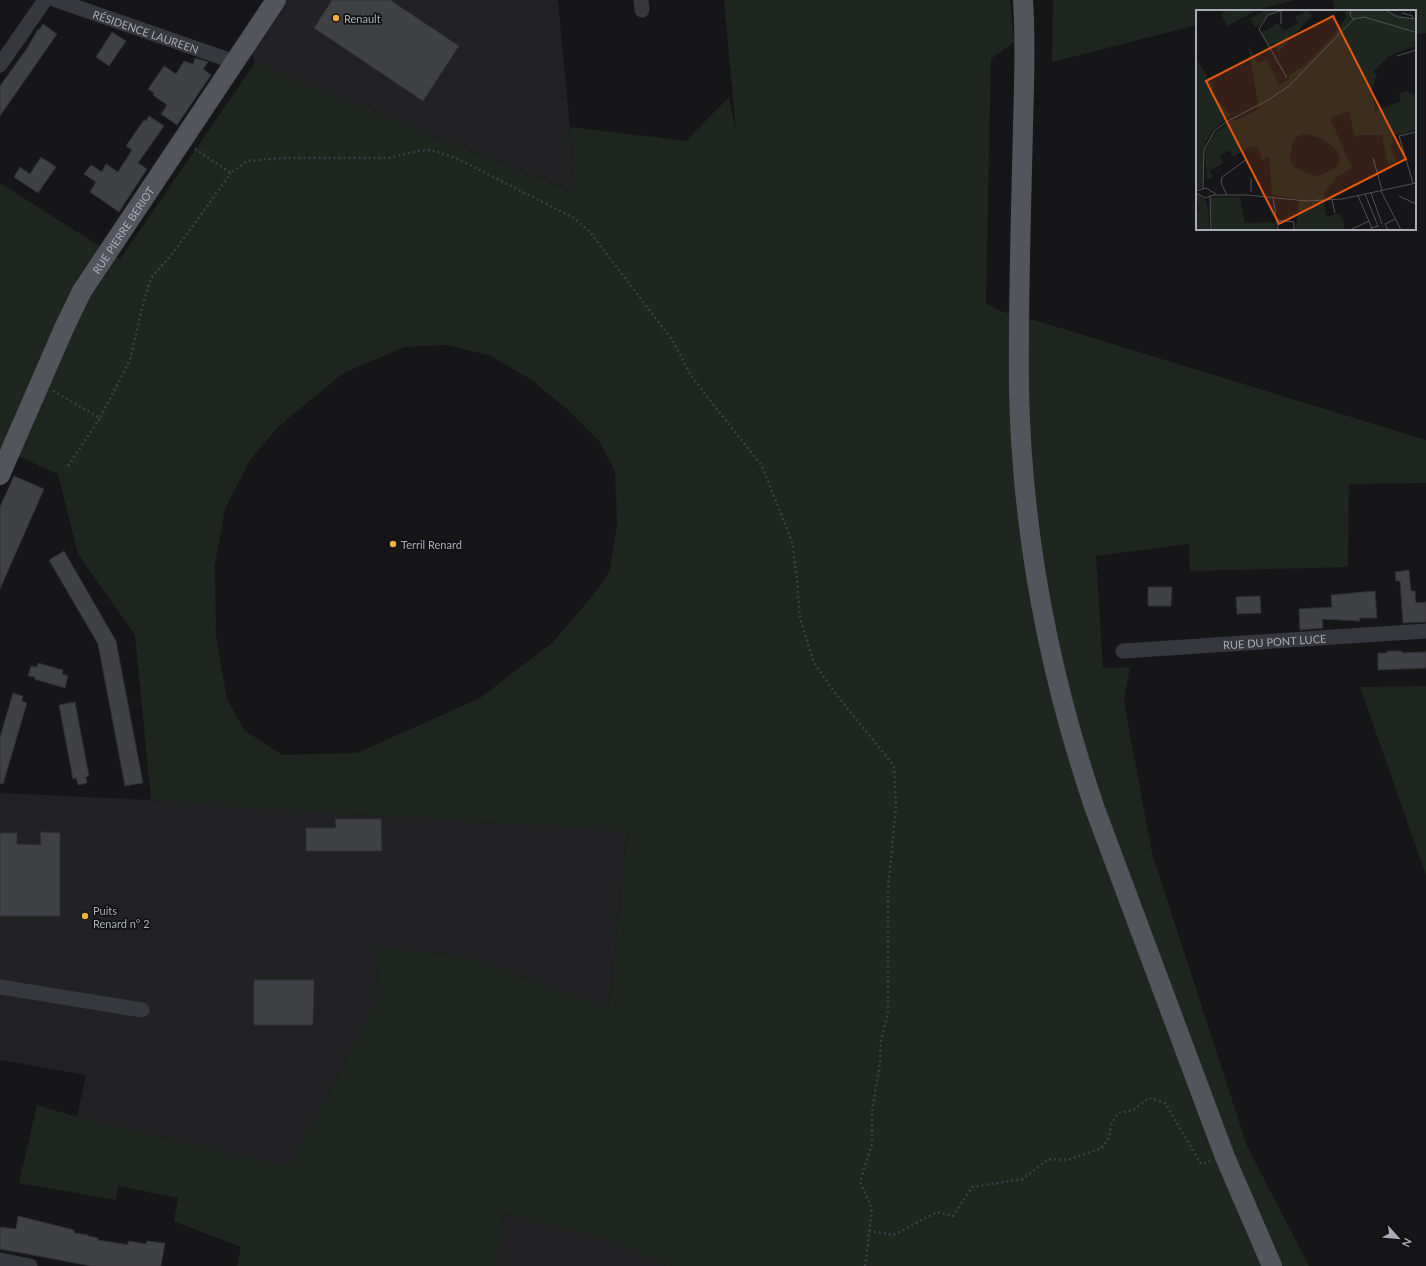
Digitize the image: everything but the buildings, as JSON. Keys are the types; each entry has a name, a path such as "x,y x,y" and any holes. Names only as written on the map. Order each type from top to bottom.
{"main road":[{"name":"RUE PIERRE BERIOT","path":"0,475 82,291 276,0"},
{"path":"1023,0 1024,67 1019,391 1027,514 1047,640 1059,689 1087,785 1121,881 1225,1158 1272,1266"}],"street":[{"path":"0,65 45,0"},
{"name":"RÉSIDENCE LAUREEN","path":"56,0 235,62"},
{"name":"RUE DU PONT LUCE","path":"1123,651 1426,631"},
{"path":"0,987 142,1010"},
{"path":"0,1260 30,1266"}],"path":[{"path":"183,141 231,174"},
{"path":"68,466 100,418 130,360 143,304 151,278 173,253 231,174 247,162 281,158 389,158 418,151 431,150 458,159 574,218 590,231 673,341 691,376 762,466 792,542 800,618 814,663 836,694 894,766 896,807 888,888 888,1013 881,1041 880,1063 872,1112 872,1144 860,1182 872,1208 865,1266"},
{"path":"40,384 77,403 100,418"},
{"path":"869,1231 894,1235 937,1212 953,1216 972,1187 1023,1179 1048,1159 1068,1160 1102,1148 1109,1138 1111,1125 1118,1113 1133,1110 1149,1098 1165,1103 1201,1164 1225,1158"}],"shaded area":[{"path":"286,0 558,0 576,192 255,63 252,50"},
{"path":"724,0 1010,0 1014,42 991,59 986,303 1000,311 1044,323 1426,440 1426,483 1349,484 1348,567 1190,571 1189,544 1096,556 1103,668 1130,667 1124,702 1152,853 1247,1146 1309,1266 667,1266 605,1238 503,1213 498,1266 237,1266 241,1247 174,1221 178,1198 118,1186 116,1200 19,1183 37,1105 77,1117 289,1167 380,995 373,947 465,956 609,1008 628,831 250,808 151,800 135,635 78,554 58,474 0,448 0,183 120,259 255,63 575,192 570,127 686,141 729,97 736,132","holes":["447,345 491,356 532,380 569,411 599,441 615,471 617,524 610,570 598,589 553,642 480,698 357,753 282,755 244,730 227,699 216,635 215,564 225,509 250,460 278,427 342,374 404,347"]},
{"path":"1052,0 1295,0 1256,10 1196,10 1196,25 1052,62"},
{"path":"1333,0 1426,0 1426,33 1416,34 1416,10 1335,10"},
{"path":"1426,686 1426,875 1360,687"},
{"path":"0,793 151,800 250,808 442,817 628,831 609,1008 882,1266 237,1266 241,1247 174,1221 188,1144 77,1117 86,1075 0,1060"}],"place":[{"name":"Renault","path":"336,18"},
{"name":"Terril Renard","path":"393,544"},
{"name":"Puits Renard n° 2","path":"85,916"}]}
